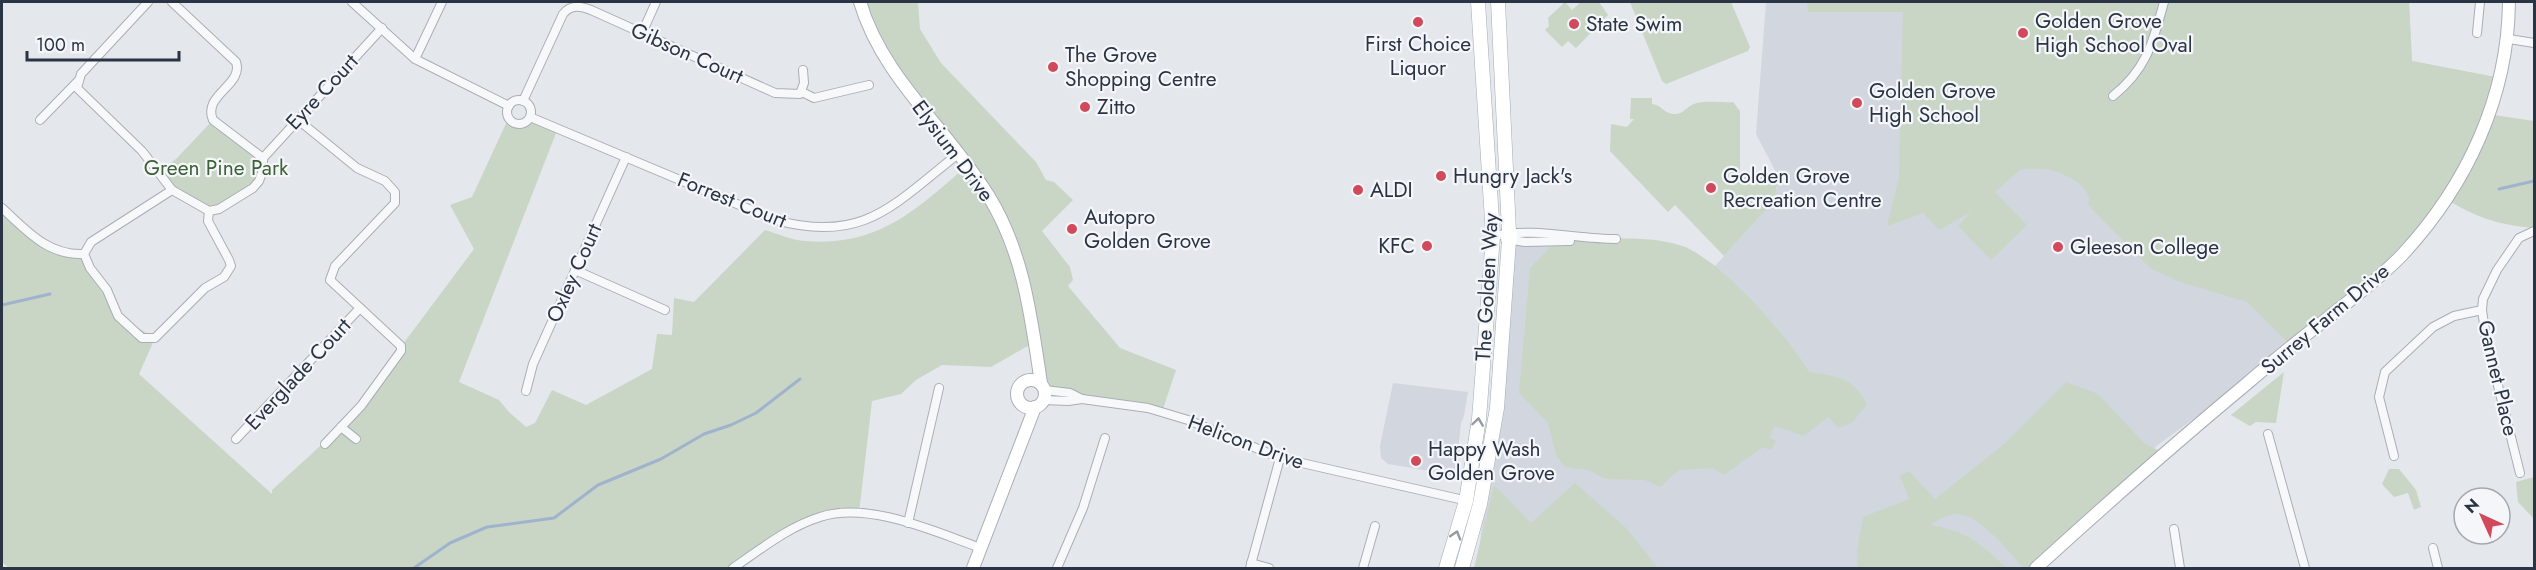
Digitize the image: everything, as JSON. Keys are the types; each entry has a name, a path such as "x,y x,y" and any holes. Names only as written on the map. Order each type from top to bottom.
{"main road":[{"name":"The Golden Way","path":"1446,568 1466,501 1479,419 1493,236 1478,2"},
{"name":"The Golden Way","path":"1462,568 1480,504 1497,408 1509,236 1496,2"},
{"path":"1496,2 1491,47 1493,112 1487,135 1504,133"}],"street":[{"path":"148,2 81,74 77,88 142,151 172,190 209,211 219,209 253,188 259,181 263,158 213,120 211,114 213,102 236,74 238,68 236,62 172,2"},
{"path":"352,2 415,59 509,106"},
{"path":"415,59 441,2"},
{"path":"642,33 656,2"},
{"name":"Elysium Drive","path":"860,2 889,66 988,196 1011,241 1027,293 1038,397 973,568"},
{"path":"2113,96 2142,67 2156,34 2164,2"},
{"path":"2477,33 2480,2"},
{"name":"Surrey Farm Drive","path":"2036,568 2165,453 2276,359 2369,285 2401,255 2436,214 2464,173 2486,120 2500,78 2509,39 2509,2"},
{"name":"Gibson Court","path":"523,101 563,14 570,8 580,6 775,93 798,94 802,92 814,98 869,85"},
{"name":"Eyre Court","path":"263,158 297,118 382,28"},
{"path":"2509,39 2535,43"},
{"path":"802,92 803,70"},
{"path":"40,120 78,81"},
{"path":"515,101 523,101 530,108 530,117 524,123 515,123 509,117 509,106 515,101"},
{"name":"Forrest Court","path":"530,117 775,219 800,226 824,228 846,226 884,212 958,154"},
{"path":"297,118 357,168 386,181 395,192 395,202 335,267 330,280 401,346 401,351 371,394 326,444"},
{"name":"Oxley Court","path":"526,391 533,364 626,157"},
{"path":"84,254 91,242 172,190"},
{"path":"84,254 90,268 107,290 118,316 142,338 155,338 205,288 224,277 231,266 208,221 209,211"},
{"path":"3,212 41,243 63,252 84,254"},
{"name":"Gannet Place","path":"2520,473 2486,338 2482,310 2483,299 2497,270 2519,238 2535,231"},
{"path":"1493,236 1616,239"},
{"path":"575,270 666,310"},
{"name":"Everglade Court","path":"236,439 360,308"},
{"path":"2394,456 2379,397 2385,372 2433,327 2454,316 2482,310"},
{"name":"Elysium Drive","path":"1034,343 1026,381 1017,392 1019,401 1038,397"},
{"path":"1026,381 1031,380 1038,397"},
{"path":"908,523 939,388"},
{"name":"Helicon Drive","path":"1038,397 1070,393 1082,399 1162,412 1226,434 1280,458 1480,504"},
{"path":"341,427 356,439"},
{"path":"2268,434 2305,568"},
{"path":"1057,568 1083,508 1105,438"},
{"path":"1269,568 1250,566 1280,458"},
{"path":"733,568 778,536 820,516 841,512 868,514 908,523 981,548"},
{"path":"1363,568 1375,525"},
{"path":"2174,529 2180,568"},
{"path":"2433,548 2438,568"}],"shaded area":[{"path":"1766,2 2409,2 2412,61 2500,78 2285,351 2158,445 2033,568 1503,568 1480,544 1509,236 1616,239 1686,247 1715,266 1775,200 1778,176 1756,134"},
{"path":"1393,383 1468,392 1453,475 1388,464 1381,458 1380,446"}],"green space":[{"path":"861,2 918,2 920,29 941,63 1036,162 1046,180 1054,182 1073,200 1042,231 1070,267 1073,280 1068,286 1120,348 1176,370 1162,412 1045,390 1033,343 991,367 942,365 916,380 901,394 872,401 859,513 821,516 733,568 9,568 2,562 2,208 41,243 85,258 118,316 155,338 139,374 272,494 272,490 341,427 474,249 450,205 472,197 509,117 515,123 528,120 558,128 459,382 499,400 526,427 535,423 552,390 586,405 652,369 657,334 672,335 674,298 694,302 765,230 805,241 854,238 875,232 894,222 912,211 948,182 967,166 901,83"},
{"name":"State Swim","path":"1565,2 1572,10 1581,2 1599,2 1608,15 1576,48 1568,41 1562,47 1545,30 1549,26 1548,18"},
{"path":"1630,2 1731,2 1750,47 1748,51 1666,84 1662,81"},
{"path":"1807,2 2409,2 2412,61 2500,78 2464,173 2401,255 2291,346 2247,302 2180,282 2150,268 2088,205 2089,199 2083,187 2056,172 2043,169 2021,169 1995,192 2027,225 1991,260 1958,226 1971,212 1939,230 1923,213 1887,226 1899,177 1903,12 1808,12"},
{"name":"Golden Grove Recreation Centre","path":"1631,98 1652,98 1652,104 1673,114 1682,112 1694,104 1708,102 1733,102 1740,111 1740,173 1778,176 1775,200 1724,256 1675,205 1668,212 1610,151 1611,124 1627,127 1634,119 1630,119"},
{"path":"2494,115 2534,121 2534,228 2491,220 2451,202 2478,154"},
{"name":"Green Pine Park","path":"213,120 263,158 259,181 209,211 185,198 158,172 176,159"},
{"path":"1585,239 1659,241 1682,246 1698,254 1734,282 1770,320 1809,372 1843,379 1856,388 1867,404 1853,422 1839,428 1828,417 1804,436 1775,426 1769,438 1776,441 1771,450 1763,447 1724,475 1712,468 1679,470 1660,487 1645,480 1606,479 1588,470 1565,467 1556,455 1548,423 1519,393 1530,268 1554,243"},
{"path":"2284,372 2276,423 2256,422 2250,426 2231,415"},
{"path":"2066,382 2098,394 2145,444 2165,453 2036,568 2023,568 1984,527 1975,520 1957,514 1947,516 1931,525 1955,531 1973,540 2007,568 1858,568 1857,551 1863,517 1909,499 1900,476 1909,471 1935,499 2004,444"},
{"path":"2389,469 2399,469 2416,490 2421,507 2414,510 2408,493 2394,497 2382,484"},
{"path":"2534,477 2534,519 2518,502 2516,482"},
{"path":"1575,483 1626,528 1658,568 1474,568 1494,485 1531,523"}],"waterway":[{"path":"2499,189 2534,181"},
{"path":"2,305 50,294"},
{"path":"414,568 450,543 487,527 554,518 598,485 661,459 704,434 756,413 800,379"}],"place":[{"name":"First Choice Liquor","path":"1418,22"},
{"name":"State Swim","path":"1574,24"},
{"name":"Golden Grove High School Oval","path":"2023,33"},
{"name":"The Grove Shopping Centre","path":"1053,67"},
{"name":"Golden Grove High School","path":"1857,103"},
{"name":"Zitto","path":"1085,107"},
{"name":"Hungry Jack's","path":"1441,176"},
{"name":"Golden Grove Recreation Centre","path":"1711,188"},
{"name":"ALDI","path":"1358,190"},
{"name":"Autopro Golden Grove","path":"1072,229"},
{"name":"KFC","path":"1427,246"},
{"name":"Gleeson College","path":"2058,247"},
{"name":"Happy Wash Golden Grove","path":"1416,461"}]}
